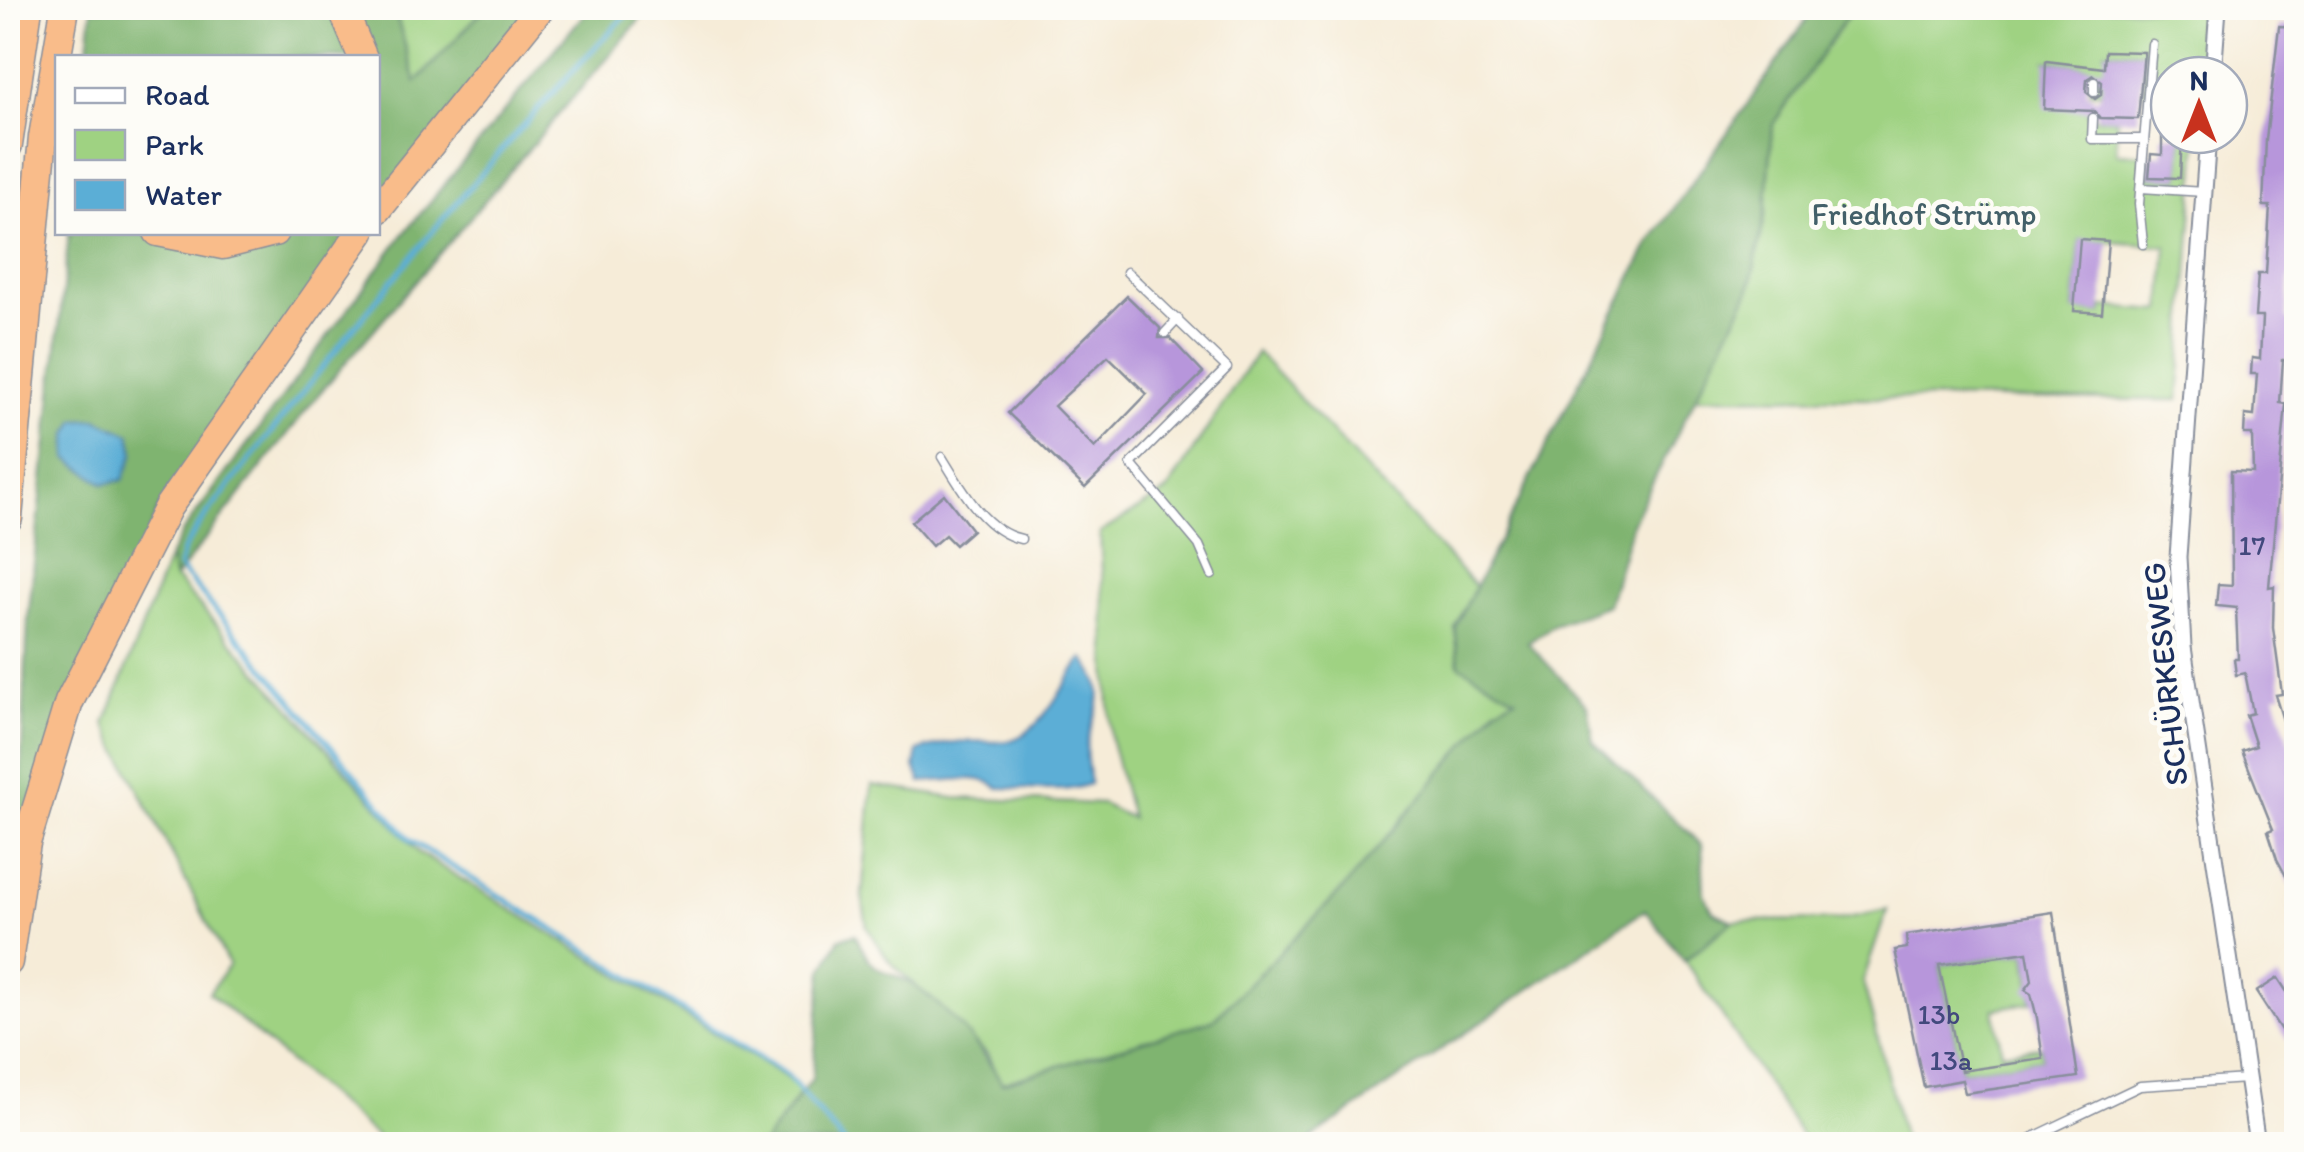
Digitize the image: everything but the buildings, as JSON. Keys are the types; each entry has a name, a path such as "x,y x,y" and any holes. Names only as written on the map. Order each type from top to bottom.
{"highway":[{"path":"8,145 28,8"},
{"path":"342,8 362,55"},
{"path":"380,207 540,8"},
{"path":"8,518 43,136 55,74"},
{"path":"173,235 223,245 262,235"},
{"path":"8,962 26,844 68,702 168,508 359,235"}],"street":[{"path":"2214,55 2218,8"},
{"name":"SCHÜRKESWEG","path":"2207,155 2178,557 2183,646 2257,1144"}],"lane":[{"path":"2142,244 2140,188 2152,44"},
{"path":"2093,118 2092,139 2144,140"},
{"path":"2140,188 2204,192"},
{"path":"1128,272 1227,368 1131,464 1199,545 1212,575"},
{"path":"1165,333 1178,319"},
{"path":"942,457 965,494 1002,534 1021,539"},
{"path":"2019,1144 2140,1086 2247,1079"}],"green space":[{"path":"92,8 394,8 416,82 485,8 540,8 380,200 380,55 87,55"},
{"path":"394,8 485,8 416,83"},
{"path":"589,8 650,8 318,395 175,578 169,557 183,531 402,236"},
{"path":"1815,8 1853,8 1773,124 1766,211 1749,292 1633,521 1608,605 1553,625 1528,643 1587,706 1593,741 1702,845 1704,894 1713,912 1733,921 1684,960 1645,910 1303,1144 763,1144 812,1079 823,970 840,938 855,934 876,967 907,981 943,1008 976,1044 1002,1083 1213,1020 1342,890 1497,707 1515,698 1459,665 1455,627 1649,244"},
{"name":"Friedhof Strümp","path":"1853,8 2207,8 2203,55 2149,55 2149,93 2144,93 2145,52 2105,51 2119,93 2090,92 2090,67 2047,61 2089,110 2089,117 2117,119 2116,153 2148,154 2148,177 2180,178 2181,155 2197,155 2179,400 1694,397 1749,292 1766,211 1773,124","holes":["2080,240 2167,246 2162,311 2103,307 2102,313 2074,310"]},
{"path":"69,235 355,235 158,511 17,849 28,620"},
{"path":"1257,352 1476,587 1455,627 1516,697 1342,890 1213,1020 1001,1083 987,1054 889,961 867,927 862,896 872,785 954,798 1102,804 1131,818 1111,741 1100,533 1167,491"},
{"path":"169,557 175,578 419,853 784,1076 802,1091 763,1144 385,1144 209,993 229,965 105,724"},
{"path":"1887,910 1863,981 1905,1144 1807,1144 1685,960 1733,921 1838,920"},
{"path":"2027,952 2032,1002 1994,1009 2002,1053 2041,1047 2043,1059 1961,1071 1939,965"}],"water":[{"path":"96,419 130,434 134,453 123,480 104,484 68,458 68,434 76,420"},
{"path":"1083,658 1100,691 1086,748 1089,784 1044,790 998,788 972,779 921,782 915,767 918,751 956,742 1010,740 1024,734 1047,712"}],"waterway":[{"path":"633,8 519,130 357,323 202,521 183,550 179,567 410,840 787,1075 845,1144"}]}
